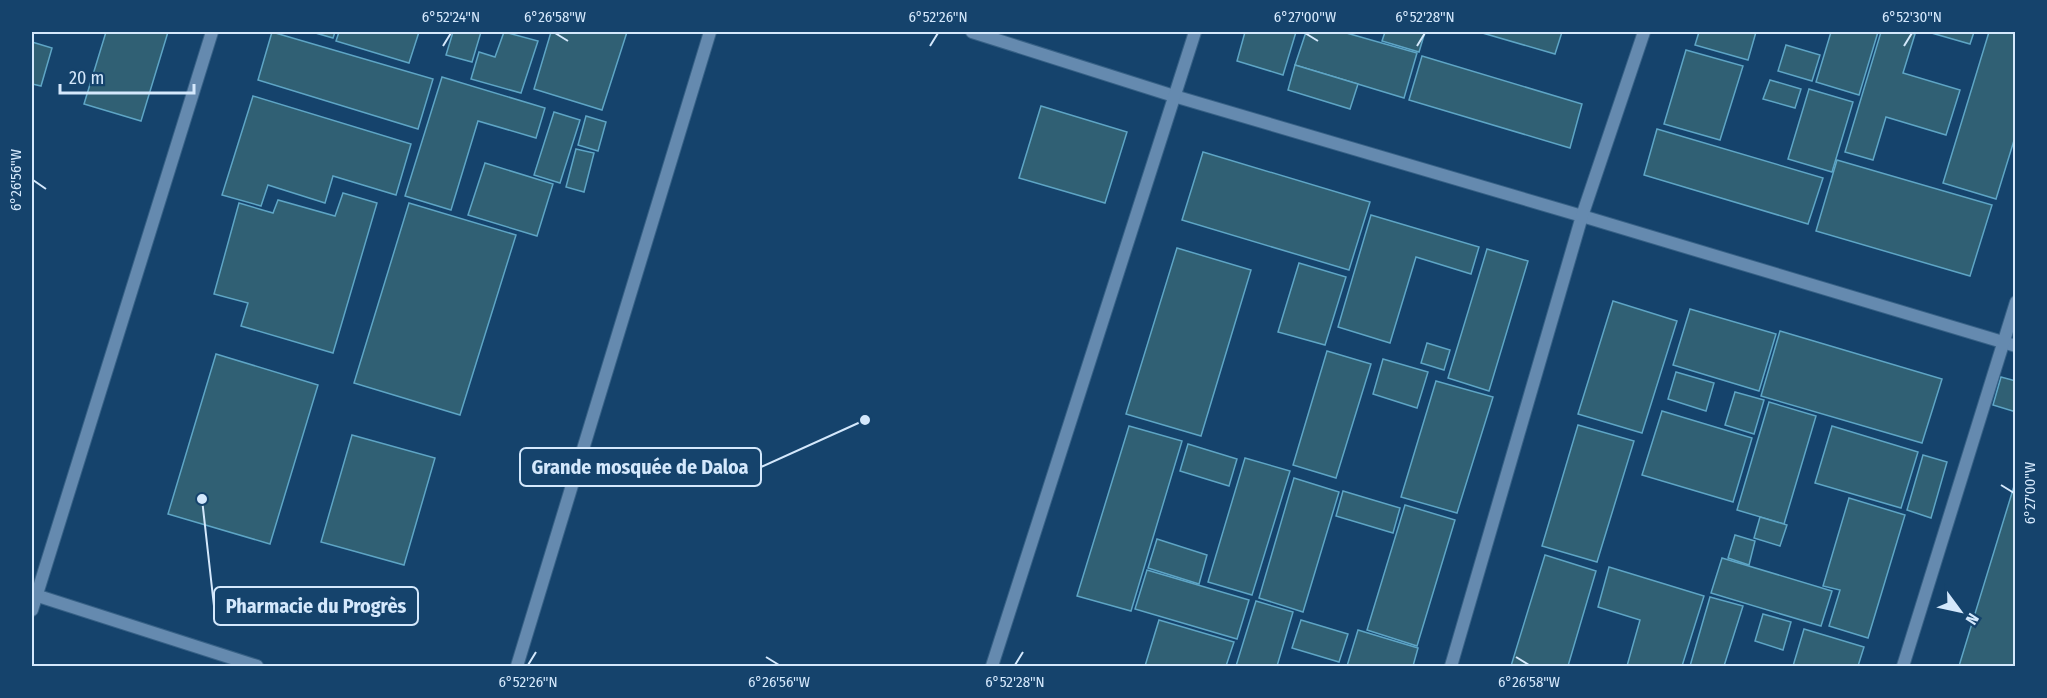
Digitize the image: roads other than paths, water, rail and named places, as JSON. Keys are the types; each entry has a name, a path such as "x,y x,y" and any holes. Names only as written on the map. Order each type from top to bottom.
{"street":[{"path":"32,610 34,595 212,32"},
{"path":"517,666 710,32"},
{"path":"972,32 1174,96 2016,346"},
{"path":"992,666 1195,32"},
{"path":"1451,666 1582,216 1644,32"},
{"path":"1903,666 2016,302"},
{"path":"34,595 257,666"}],"place":[{"name":"Grande mosquée de Daloa","path":"865,420"},
{"name":"Pharmacie du Progrès","path":"202,499"}]}
